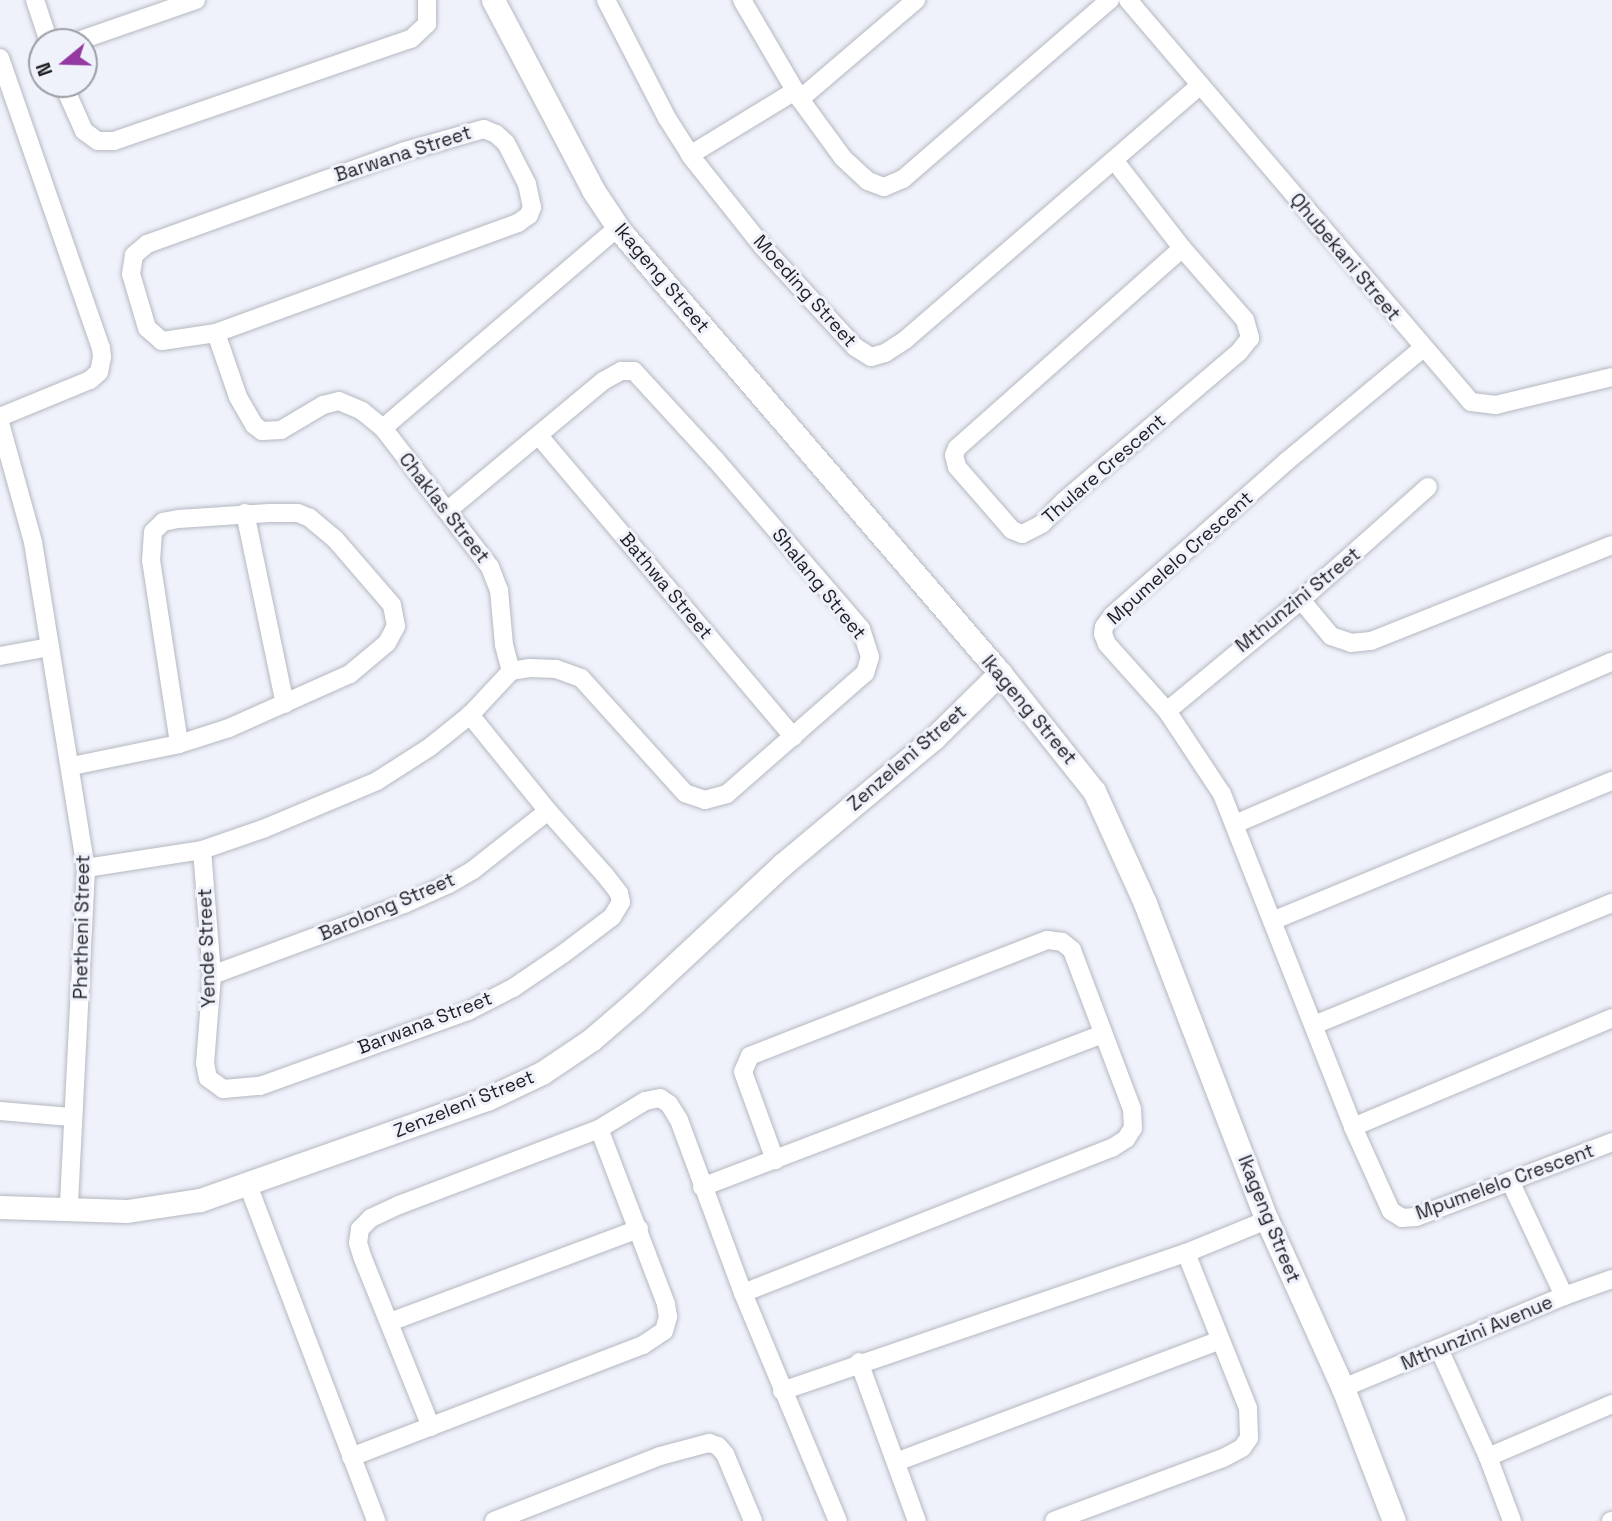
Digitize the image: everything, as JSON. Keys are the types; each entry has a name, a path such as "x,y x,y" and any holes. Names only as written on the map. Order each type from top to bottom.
{"street":[{"path":"34,0 44,28"},
{"path":"98,34 196,0"},
{"path":"69,98 84,131 98,141 114,141 411,39 427,24 427,0"},
{"name":"Ikageng Street","path":"493,0 593,190 618,228 1000,673 1073,761 1110,820 1216,1082 1267,1220 1343,1388 1394,1521"},
{"name":"Moeding Street","path":"606,0 690,155 798,285 855,347 875,357 905,340 1200,85"},
{"path":"742,0 798,95 855,171 868,181 888,187 910,173 1110,0"},
{"path":"690,155 798,95 916,0"},
{"name":"Qhubekani Street","path":"1128,0 1468,399 1483,405 1524,400 1612,377"},
{"path":"0,58 97,335 102,357 99,372 90,380 0,417"},
{"name":"Barwana Street","path":"473,130 491,131 506,143 532,201 531,212 524,220 494,234 216,332 173,341 162,341 154,337 142,313 131,274 132,261 138,250 296,190 473,130"},
{"name":"Thulare Crescent","path":"1114,160 1182,248 1245,320 1249,342 1064,501 1042,524 1022,534 1012,530 957,467 954,459 957,448 1182,248"},
{"path":"216,332 238,397 254,425 262,431 281,429 323,405 339,401 362,411 383,428 618,228"},
{"name":"Mpumelelo Crescent","path":"1423,348 1287,461 1112,616 1104,627 1107,644 1167,711 1207,768 1235,824 1386,1205 1397,1216 1416,1217 1612,1142"},
{"name":"Shalang Street","path":"446,511 603,381 621,371 634,371 715,458 860,629 869,651 864,673 727,794 715,799 694,798 671,779 599,694 581,678 556,669 530,668 511,671"},
{"name":"Phetheni Street","path":"0,423 33,542 72,766 86,868 82,999 71,1117 69,1209"},
{"name":"Chaklas Street","path":"383,428 484,557 495,576 504,645 511,671"},
{"name":"Bathwa Street","path":"539,436 793,737"},
{"name":"Mthunzini Street","path":"1167,711 1240,647 1301,600 1429,487"},
{"path":"245,513 285,704"},
{"path":"72,766 179,744 229,728 350,674 387,643 396,626 392,605 321,525 298,513 245,513 163,522 151,538 156,596 179,744"},
{"path":"1301,600 1331,636 1352,643 1371,641 1612,545"},
{"path":"0,656 50,647"},
{"path":"1235,824 1612,662"},
{"path":"86,868 202,850 275,825 377,781 422,753 470,715 511,671"},
{"name":"Zenzeleni Street","path":"0,1207 154,1209 200,1200 499,1094 542,1073 591,1040 782,865 934,738 1000,673"},
{"name":"Barwana Street","path":"215,1084 234,1090 260,1086 468,1011 513,988 612,917 621,902 620,893 548,811 470,715"},
{"path":"1272,921 1612,781"},
{"name":"Barolong Street","path":"212,975 404,904 449,884 473,870 548,811"},
{"name":"Yende Street","path":"202,850 212,975 205,1063 208,1078 215,1084"},
{"path":"1314,1025 1612,902"},
{"path":"743,1293 1121,1143 1130,1135 1134,1120 1072,950 1054,940 1028,946 750,1056 743,1072 775,1160"},
{"path":"1353,1127 1612,1018"},
{"path":"702,1187 1102,1034"},
{"path":"430,1427 358,1243 360,1229 367,1221 399,1205 599,1129 653,1098 665,1101 679,1120 743,1293 838,1521"},
{"path":"0,1111 71,1117"},
{"path":"351,1457 660,1336 668,1317 666,1304 599,1129"},
{"path":"1510,1181 1564,1296"},
{"path":"248,1185 376,1521"},
{"path":"782,1391 859,1362 1186,1253 1267,1220"},
{"path":"390,1322 639,1228"},
{"path":"1054,1521 1223,1458 1242,1448 1249,1438 1251,1421 1186,1253"},
{"name":"Mthunzini Avenue","path":"1343,1388 1564,1296 1612,1279"},
{"path":"895,1462 1220,1340"},
{"path":"1438,1349 1488,1457 1512,1521"},
{"path":"859,1362 917,1521"},
{"path":"1488,1457 1612,1404"},
{"path":"494,1521 660,1456 709,1443 718,1446 726,1454 753,1521"}]}
